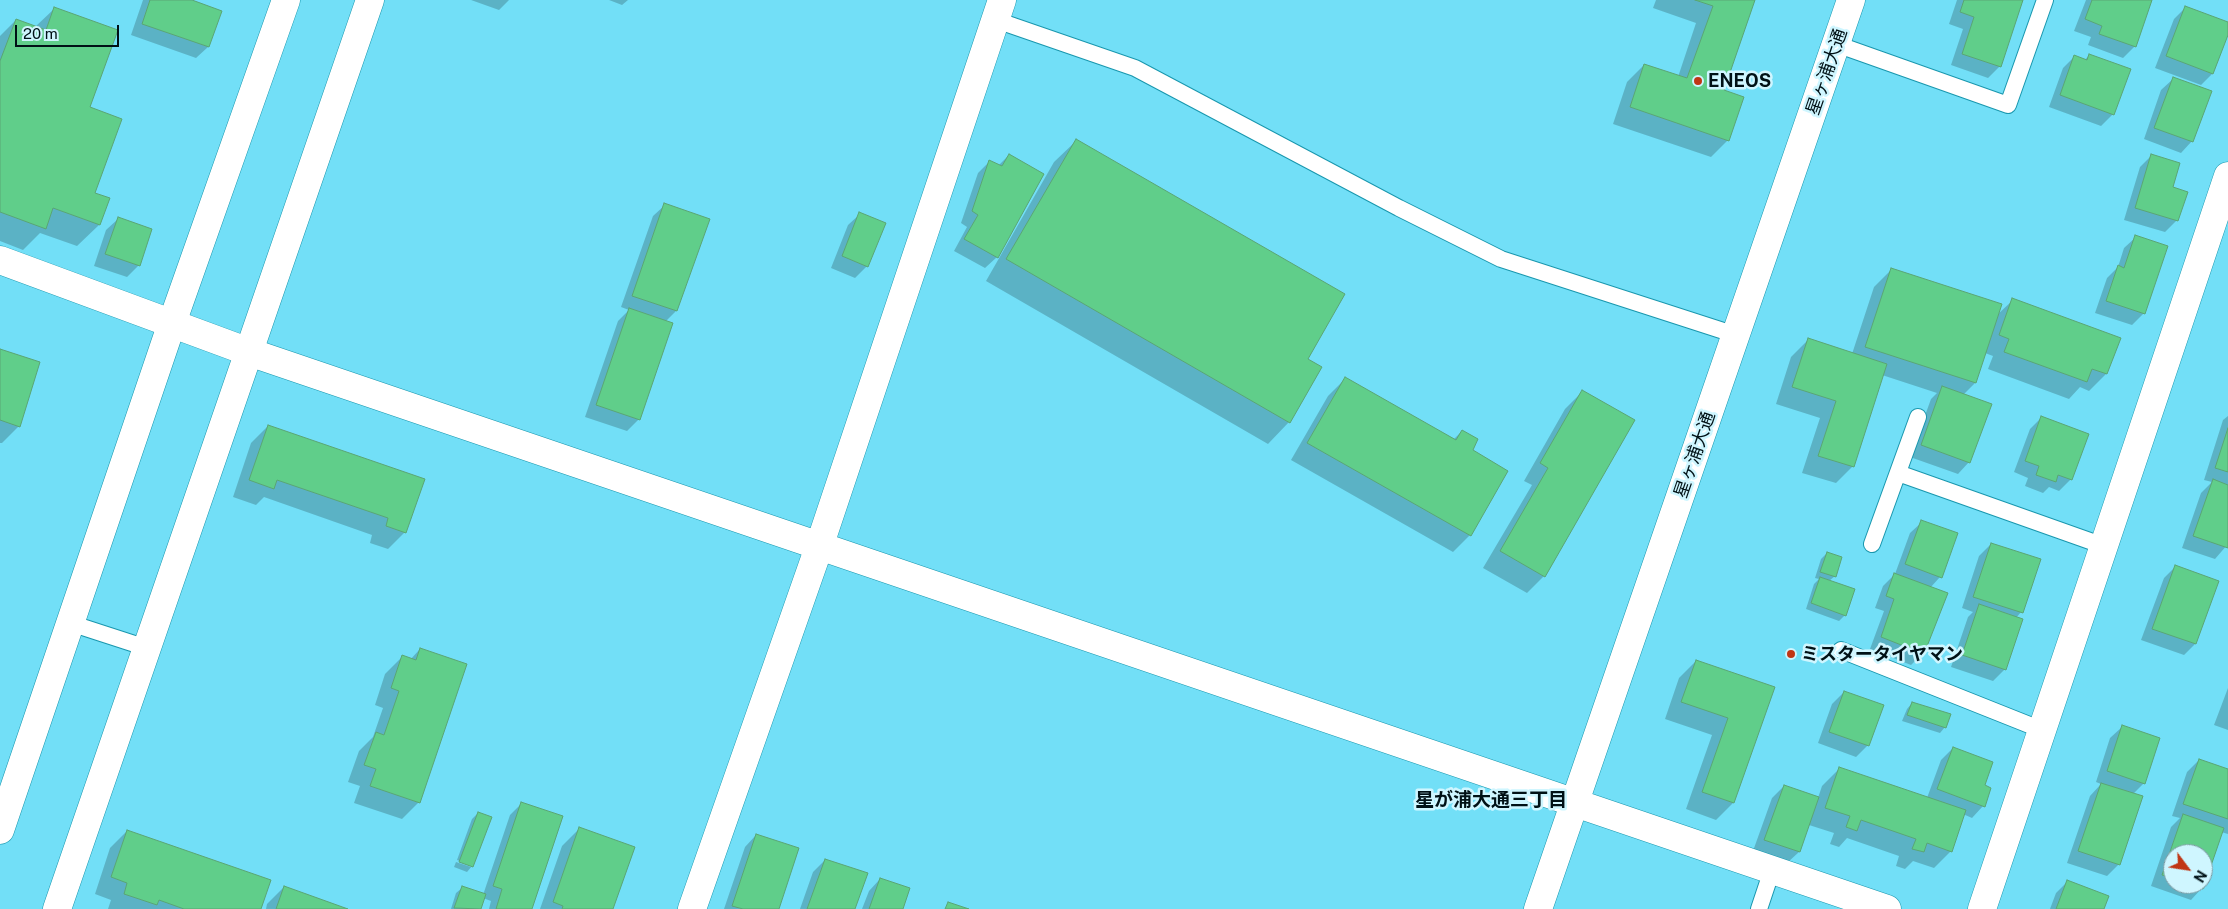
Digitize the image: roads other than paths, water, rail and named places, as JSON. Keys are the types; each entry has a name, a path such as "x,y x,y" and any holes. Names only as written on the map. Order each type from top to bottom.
{"main road":[{"path":"0,830 172,323 286,0"},
{"path":"57,909 370,0"},
{"name":"星ヶ浦大通","path":"1538,909 1852,0"},
{"path":"692,909 818,547 999,10"},
{"path":"1982,909 2228,176"},
{"path":"0,260 249,352 1887,909"}],"lane":[{"path":"1836,44 2008,105 2045,0"},
{"path":"999,10 1135,68 1399,208 1501,259 1736,336"},
{"path":"1872,544 1918,417"},
{"path":"1898,473 2104,546"},
{"path":"70,623 147,648"},
{"path":"1841,650 2042,730"},
{"path":"1759,909 1772,870"}],"place":[{"name":"ENEOS","path":"1698,81"},
{"name":"ミスタータイヤマン","path":"1791,654"}],"district":[{"name":"星が浦大通三丁目","path":"1491,800"}]}
